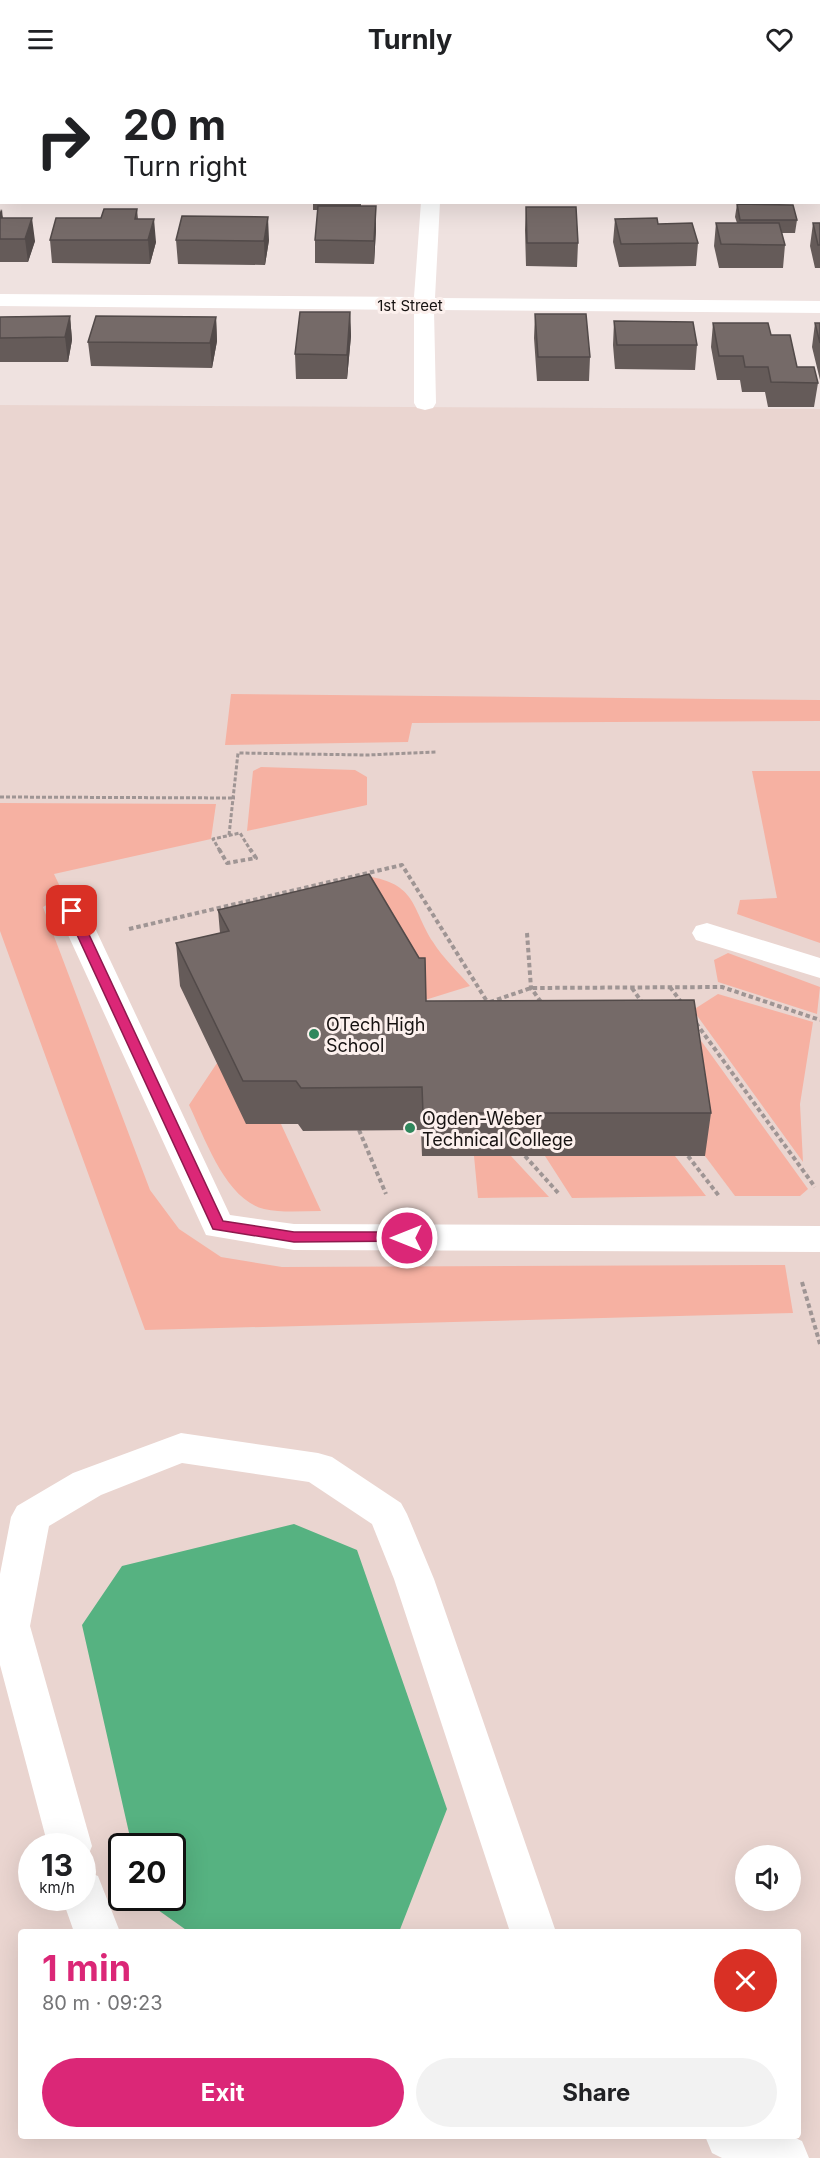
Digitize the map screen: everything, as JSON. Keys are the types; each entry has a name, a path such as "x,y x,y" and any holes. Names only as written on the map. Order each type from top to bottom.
{"street":[{"path":"425,403 424,305 430,204"},
{"name":"1st Street","path":"0,300 820,307"},
{"path":"72,911 218,1226 294,1237 820,1239"},
{"path":"707,933 820,968"},
{"path":"66,1833 10,1626 31,1517 87,1484 181,1448 318,1467 387,1514 414,1579 532,1929"},
{"path":"89,1911 96,1929"},
{"path":"736,2139 775,2157 785,2158"}],"path":[{"path":"229,835 235,798 238,753 367,755 437,752"},
{"path":"0,797 235,798"},
{"path":"240,833 256,858 227,863 213,839 229,835 240,833"},
{"path":"125,930 402,865 488,1003"},
{"path":"265,897 270,907"},
{"path":"527,933 531,988 543,1006"},
{"path":"632,987 644,1006"},
{"path":"670,987 684,1006"},
{"path":"477,1007 531,988 722,987 820,1020"},
{"path":"691,1016 815,1187"},
{"path":"525,1156 561,1197"},
{"path":"688,1156 726,1205"},
{"path":"800,1276 820,1344"}],"shaded area":[{"name":"Ogden-Weber Technical College","path":"0,405 820,409 820,2158 0,2158"},
{"path":"231,694 820,700 820,721 412,723 408,742 225,745"},
{"path":"261,767 355,770 367,777 367,805 247,831 253,771"},
{"path":"752,771 820,771 820,943 737,914 740,900 777,898"},
{"path":"0,803 216,804 211,839 54,874 64,895 43,907 150,1190 179,1229 221,1257 282,1267 785,1265 793,1313 145,1330 0,931"},
{"path":"372,877 398,886 406,893 437,948 470,986 425,1000 325,886"},
{"path":"728,953 820,987 817,1014 718,982 714,960"},
{"path":"718,994 813,1022 800,1104 803,1162 693,1010"},
{"path":"681,1013 808,1189 800,1196 735,1196 705,1156"},
{"path":"217,1063 281,1124 321,1211 264,1209 250,1203 227,1180 209,1150 189,1105"},
{"path":"474,1156 511,1156 549,1197 478,1198"},
{"path":"545,1156 675,1156 706,1196 572,1198"},
{"path":"294,1524 357,1550 447,1809 400,1929 185,1929 159,1911 186,1911 186,1833 129,1833 82,1625 122,1566"}],"building":[{"path":"737,204 793,205 797,220 740,220"},
{"path":"318,206 376,206 374,241 315,240"},
{"path":"526,207 576,207 578,243 527,243"},
{"path":"104,209 137,209 135,219 154,219 148,240 50,240 56,218 101,218"},
{"path":"182,216 268,217 264,241 176,240"},
{"path":"0,218 32,218 25,239 0,239"},
{"path":"657,218 658,224 692,223 698,243 621,244 615,219"},
{"path":"716,223 779,223 785,245 721,244"},
{"path":"813,223 820,223 820,245 818,245"},
{"path":"300,312 350,312 347,355 295,354"},
{"path":"535,314 586,314 590,357 538,357"},
{"path":"70,316 65,337 0,338 0,317"},
{"path":"96,316 216,317 210,343 88,342"},
{"path":"614,321 693,322 697,345 617,345"},
{"path":"713,323 768,323 771,335 790,335 797,367 814,367 818,383 771,382 768,367 745,367 743,356 719,356"},
{"path":"815,323 820,323 820,343"},
{"name":"OTech High School","path":"369,874 419,958 425,958 426,1001 694,1000 711,1113 423,1113 422,1087 301,1088 296,1081 243,1081 176,943 229,931 218,910"}],"place":[{"name":"OTech High School","path":"314,1034"},
{"name":"Ogden-Weber Technical College","path":"410,1128"}],"route":[{"path":"72,911 218,1226 294,1237 407,1238"}]}
